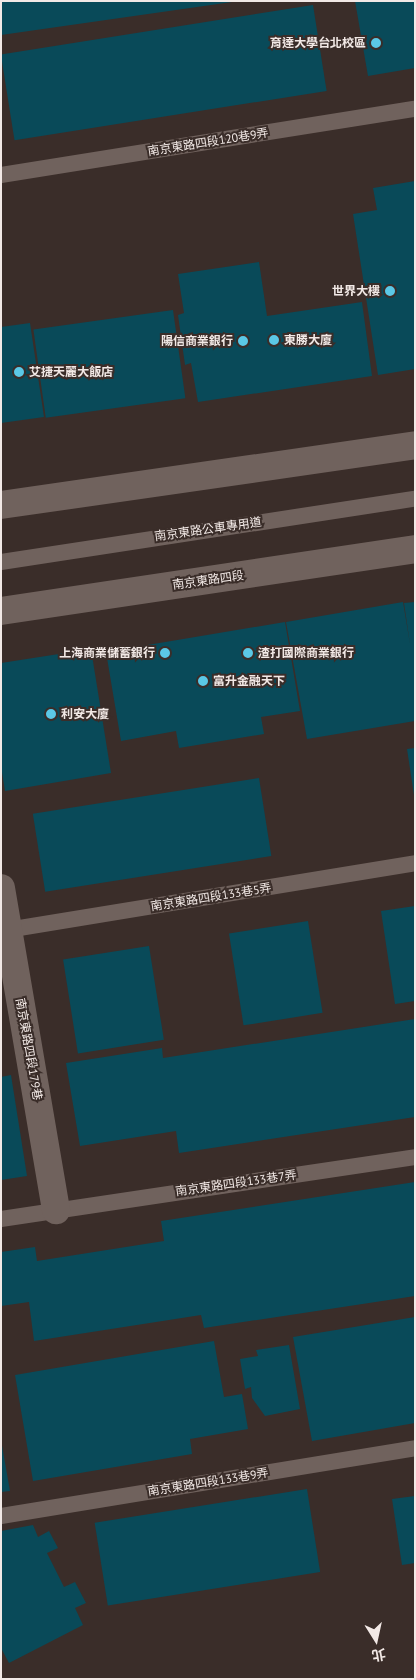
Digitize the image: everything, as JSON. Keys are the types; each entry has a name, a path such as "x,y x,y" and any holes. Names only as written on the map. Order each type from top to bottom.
{"main road":[{"path":"1,506 415,445"},
{"name":"南京東路四段","path":"1,611 415,549"},
{"name":"南京東路四段179巷","path":"1,888 5,931 56,1210"}],"lane":[{"name":"南京東路四段120巷9弄","path":"1,174 415,109"},
{"name":"南京東路公車專用道","path":"1,562 29,555 415,498"},
{"name":"南京東路四段133巷5弄","path":"5,931 415,864"},
{"name":"南京東路四段133巷7弄","path":"1,1219 415,1157"},
{"name":"南京東路四段133巷9弄","path":"1,1516 415,1448"}],"building":[{"path":"1,1 232,1 232,2 1,35"},
{"name":"育達大學台北校區","path":"355,1 415,1 415,68 368,76"},
{"path":"313,5 327,91 15,140 1,54"},
{"name":"世界大樓","path":"415,181 415,369 378,375 353,214 377,210 373,188"},
{"name":"東勝大廈","path":"259,262 267,316 362,302 372,376 198,402 191,363 185,365 178,315 184,313 178,274"},
{"path":"173,310 185,398 46,418 33,330"},
{"name":"艾捷天麗大飯店","path":"30,323 44,417 1,423 1,327"},
{"path":"403,602 410,644 404,603 415,602 415,721 307,739 286,622"},
{"name":"富升金融天下","path":"285,622 300,711 261,717 264,734 179,748 176,731 121,741 106,652"},
{"name":"利安大廈","path":"91,649 111,773 5,791 1,766 1,663"},
{"path":"415,748 415,795 414,795 407,749"},
{"path":"259,778 271,856 45,892 33,814"},
{"path":"415,906 415,1001 395,1004 381,911"},
{"path":"308,921 323,1013 244,1025 229,934"},
{"path":"149,946 164,1040 78,1053 63,960"},
{"path":"415,1019 415,1117 179,1153 176,1131 80,1146 66,1063 162,1048 163,1058"},
{"path":"11,1075 27,1176 1,1180 1,1077"},
{"path":"415,1182 415,1296 204,1328 201,1315 34,1341 29,1302 1,1306 1,1252 35,1247 37,1261 164,1241 161,1221"},
{"path":"415,1317 415,1423 312,1441 293,1337"},
{"path":"214,1341 224,1397 242,1394 248,1429 190,1439 192,1454 33,1481 15,1375"},
{"path":"289,1345 300,1409 265,1416 252,1398 251,1387 245,1389 240,1359 258,1356 256,1350"},
{"path":"1,1440 10,1491 1,1492"},
{"path":"307,1489 320,1572 108,1606 95,1523"},
{"path":"415,1496 415,1563 402,1565 392,1499"},
{"path":"33,1525 38,1537 49,1531 58,1548 47,1553 64,1587 75,1582 86,1603 75,1608 83,1625 9,1663 1,1648 1,1531"}],"place":[{"name":"育達大學台北校區","path":"376,43"},
{"name":"世界大樓","path":"390,291"},
{"name":"東勝大廈","path":"274,340"},
{"name":"陽信商業銀行","path":"243,341"},
{"name":"艾捷天麗大飯店","path":"19,372"},
{"name":"上海商業儲蓄銀行","path":"165,653"},
{"name":"渣打國際商業銀行","path":"248,653"},
{"name":"富升金融天下","path":"203,681"},
{"name":"利安大廈","path":"51,714"}]}
